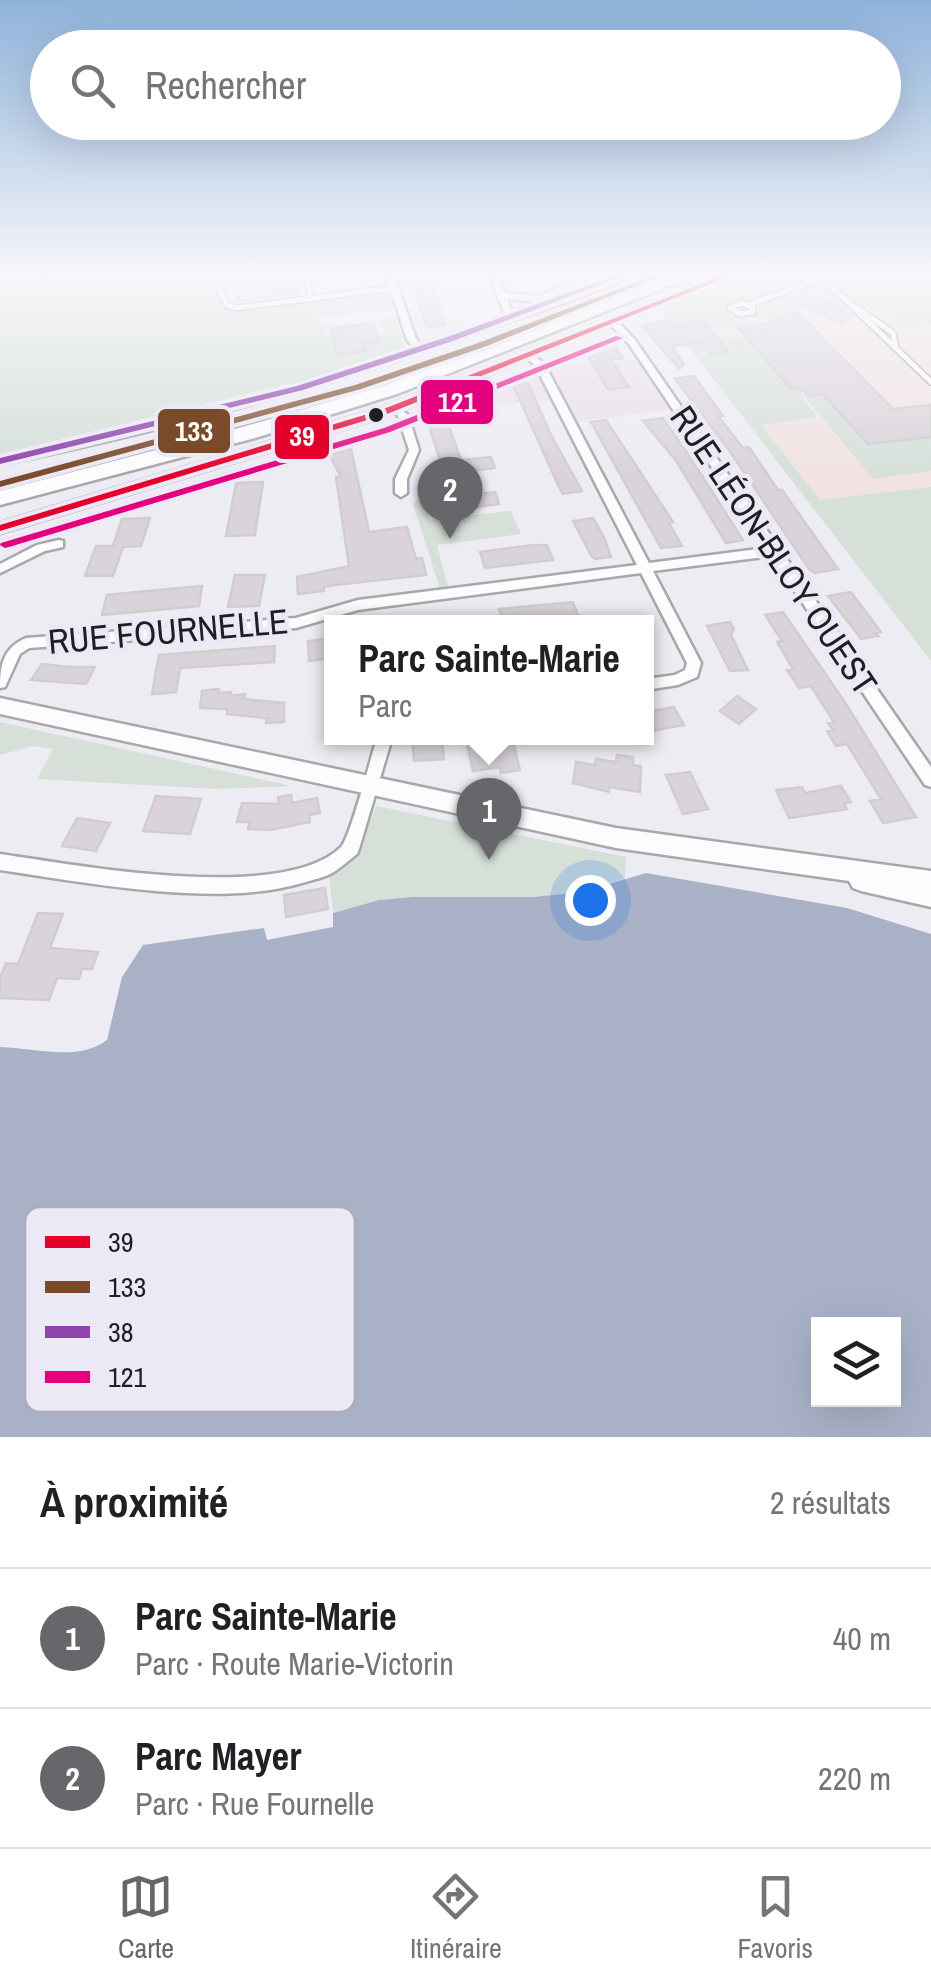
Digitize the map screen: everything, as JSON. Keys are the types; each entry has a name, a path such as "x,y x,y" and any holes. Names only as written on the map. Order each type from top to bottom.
{"highway":[{"path":"0,484 358,388 495,339"},
{"path":"0,498 374,395 529,339"}],"street":[{"path":"411,339 420,350"},
{"path":"0,461 243,404 448,339"},
{"path":"0,528 396,408 573,339"},
{"name":"RUE LÉON-BLOY OUEST","path":"630,339 931,780"},
{"path":"530,357 540,365 694,668 686,677 654,683"},
{"path":"396,408 403,415 414,454 402,475 400,493"},
{"path":"0,569 40,548 59,544"},
{"name":"RUE FOURNELLE","path":"0,683 14,650 26,643 296,623 358,605 775,551"},
{"path":"0,706 616,838 931,882"},
{"path":"0,862 173,884 241,884 328,868 346,855 382,745"},
{"path":"816,868 931,896"}],"lane":[{"path":"885,339 931,382"},
{"path":"895,339 897,351"}],"shaded area":[{"path":"0,339 333,339 337,354 365,351 369,344 379,343 378,339 402,339 405,350 267,395 0,457"},
{"path":"683,339 931,339 931,661"},
{"path":"683,339 699,339 711,354 728,351 719,339 751,339 805,392 799,394 817,417 761,425 820,500 931,487 931,661"},
{"path":"638,359 671,410 577,421 548,367"},
{"path":"534,371 550,399 499,405 489,382"},
{"path":"822,394 868,445 931,437 931,471 873,479 805,397"},
{"path":"420,496 425,499 430,520 511,511 521,534 437,545 448,587 440,589 413,504"},
{"path":"0,722 292,786 215,789 37,779 53,749 32,746 0,755"},
{"path":"376,806 626,857 625,878 582,892 533,897 412,897 379,900 333,913 329,875 356,857"}],"water":[{"path":"646,873 847,908 931,934 931,1437 0,1437 0,1047 70,1052 96,1047 107,1040 122,977 143,945 264,928 267,940 333,927 333,913 379,900 533,897 582,892"}],"building":[{"path":"333,339 378,339 379,343 364,344 366,351 337,354"},
{"path":"653,339 719,339 729,352 711,354 702,343 672,346 684,364 679,369"},
{"path":"748,339 824,339 893,409 931,405 931,437 868,444 822,394 808,396 801,388 791,389"},
{"path":"615,345 623,358 611,359 629,387 608,390 587,355 597,354 593,348"},
{"path":"694,376 723,416 718,416 743,448 749,447 838,569 815,573 809,569 729,450 675,379"},
{"path":"528,383 582,491 563,494 559,487 513,385"},
{"path":"446,418 461,460 491,457 495,468 437,475 434,464 441,463 427,420"},
{"path":"663,418 743,540 726,543 677,462 643,421"},
{"path":"606,420 673,522 669,523 682,546 661,548 591,422"},
{"path":"351,449 369,532 407,527 416,559 422,558 426,575 335,585 324,587 324,591 298,594 297,577 349,566 336,477 341,477 329,454"},
{"path":"263,482 255,535 226,536 236,483"},
{"path":"495,492 499,504 438,512 435,499"},
{"path":"150,518 141,546 123,547 113,576 85,576 96,546 113,546 122,519"},
{"path":"593,518 611,557 595,559 573,521"},
{"path":"547,545 553,560 485,568 480,552"},
{"path":"235,575 265,575 259,606 228,607"},
{"path":"202,586 199,606 102,615 107,595"},
{"path":"851,592 881,632 875,633 878,636 861,639 828,596"},
{"path":"573,602 578,615 501,615 499,609"},
{"path":"783,612 916,817 883,823 870,801 881,799 847,744 836,746 827,731 833,730 828,723 834,722 811,686 799,688 787,670 793,669 777,642 782,641 765,615"},
{"path":"730,622 734,629 731,635 748,670 730,671 707,626"},
{"path":"324,639 324,659 309,661 308,641"},
{"path":"275,646 274,662 180,668 176,692 152,694 159,655"},
{"path":"42,664 95,667 86,684 31,680"},
{"path":"219,689 218,693 231,692 231,696 245,694 244,699 284,703 284,722 266,723 267,718 200,708 202,691"},
{"path":"737,696 756,709 739,724 720,711"},
{"path":"674,707 684,725 654,731 654,711"},
{"path":"413,745 443,745 444,759 414,761"},
{"path":"467,745 514,745 520,770 501,773 500,767 473,771"},
{"path":"617,755 633,757 633,765 641,766 640,792 609,787 609,792 573,783 576,762 616,762"},
{"path":"690,772 708,809 683,814 666,775"},
{"path":"841,786 851,802 844,804 847,809 789,818 776,790 802,787 805,793"},
{"path":"291,795 292,803 317,798 320,813 309,815 310,822 270,830 248,829 250,822 237,822 242,803 279,804 278,797"},
{"path":"156,796 201,799 190,834 143,831"},
{"path":"77,818 110,823 96,851 62,846"},
{"path":"325,888 328,909 286,917 284,895"},
{"path":"38,913 63,914 50,948 98,952 92,969 82,969 79,979 57,978 49,1000 0,998 0,978 6,963 18,964"}],"transit line":[{"name":"38","path":"0,461 300,388 450,339"},
{"name":"133","path":"0,484 358,387 496,339"},
{"name":"39","path":"0,528 384,412 568,339"},
{"name":"121","path":"5,545 387,430 616,339"}],"place":[{"name":"Parc Mayer","path":"450,539"},
{"name":"Parc Sainte-Marie","path":"489,860"}]}
